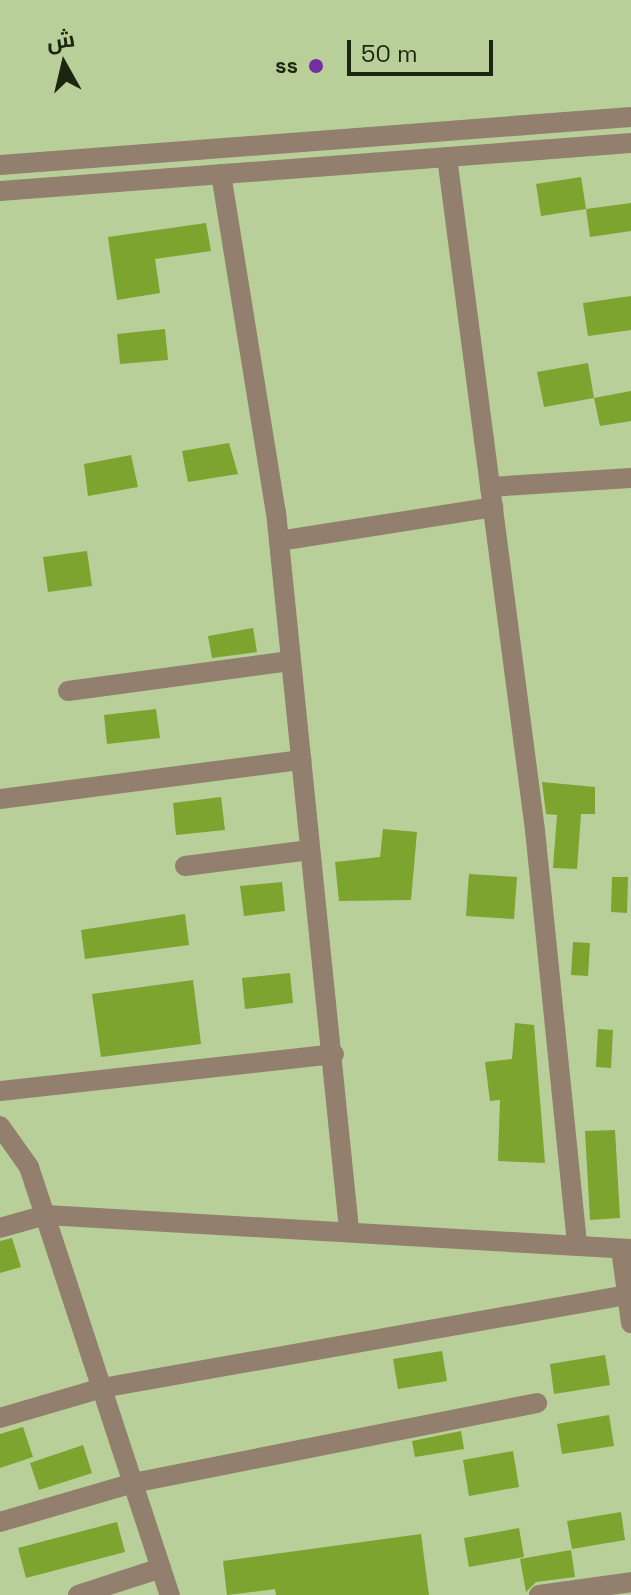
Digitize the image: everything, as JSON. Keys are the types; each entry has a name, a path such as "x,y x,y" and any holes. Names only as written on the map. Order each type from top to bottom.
{"street":[{"path":"0,165 631,117"},
{"path":"0,191 631,143"},
{"path":"447,157 535,830 577,1243"},
{"path":"221,174 279,541 334,1054 349,1230"},
{"path":"279,541 492,497 631,478"},
{"path":"68,691 290,661"},
{"path":"0,799 301,760"},
{"path":"185,866 310,850"},
{"path":"0,1091 334,1054"},
{"path":"0,1126 29,1167 170,1595"},
{"path":"0,1228 46,1215 577,1243 626,1249 631,1323"},
{"path":"0,1418 102,1388 627,1295"},
{"path":"0,1522 133,1483 537,1403"},
{"path":"78,1595 161,1568"},
{"path":"539,1595 631,1582"}],"building":[{"path":"581,177 586,209 541,216 536,184"},
{"path":"631,203 631,231 590,237 586,209"},
{"path":"206,223 211,251 155,259 160,293 117,300 108,237"},
{"path":"631,296 631,330 588,336 583,303"},
{"path":"165,329 168,360 120,364 117,334"},
{"path":"588,363 594,398 544,407 537,372"},
{"path":"631,391 631,421 600,426 594,398"},
{"path":"229,443 238,474 188,482 182,451"},
{"path":"131,455 138,487 88,496 84,464"},
{"path":"87,551 92,586 48,592 43,557"},
{"path":"253,628 257,652 212,658 208,636"},
{"path":"156,709 160,738 107,744 104,715"},
{"path":"542,782 595,787 595,814 581,814 577,869 553,868 557,815 546,814"},
{"path":"221,797 225,830 176,835 173,803"},
{"path":"383,829 417,832 411,900 339,901 335,862 380,857"},
{"path":"469,874 517,877 514,919 466,916"},
{"path":"612,877 628,877 627,913 611,912"},
{"path":"282,882 285,911 244,916 240,886"},
{"path":"185,914 189,945 85,959 81,930"},
{"path":"573,942 590,943 588,976 571,975"},
{"path":"290,973 293,1003 245,1009 242,978"},
{"path":"193,980 201,1044 101,1057 92,994"},
{"path":"515,1023 534,1025 545,1163 498,1161 500,1100 490,1101 485,1062 512,1059"},
{"path":"598,1029 613,1030 611,1068 596,1067"},
{"path":"615,1130 620,1218 590,1220 585,1131"},
{"path":"12,1238 21,1267 0,1273 0,1241"},
{"path":"442,1351 447,1381 398,1389 393,1359"},
{"path":"605,1355 610,1385 554,1394 550,1364"},
{"path":"609,1415 614,1446 562,1454 557,1424"},
{"path":"23,1427 33,1457 0,1468 0,1434"},
{"path":"461,1431 464,1449 415,1457 412,1441"},
{"path":"83,1445 92,1473 39,1490 30,1463"},
{"path":"513,1451 519,1487 469,1496 463,1460"},
{"path":"621,1512 625,1540 572,1549 567,1521"},
{"path":"117,1522 125,1552 26,1578 18,1548"},
{"path":"519,1528 524,1557 469,1567 464,1538"},
{"path":"421,1534 429,1595 276,1595 275,1589 227,1595 223,1561"},
{"path":"571,1550 575,1577 536,1582 526,1592 520,1559"}],"place":[{"name":"ss","path":"316,66"}]}
